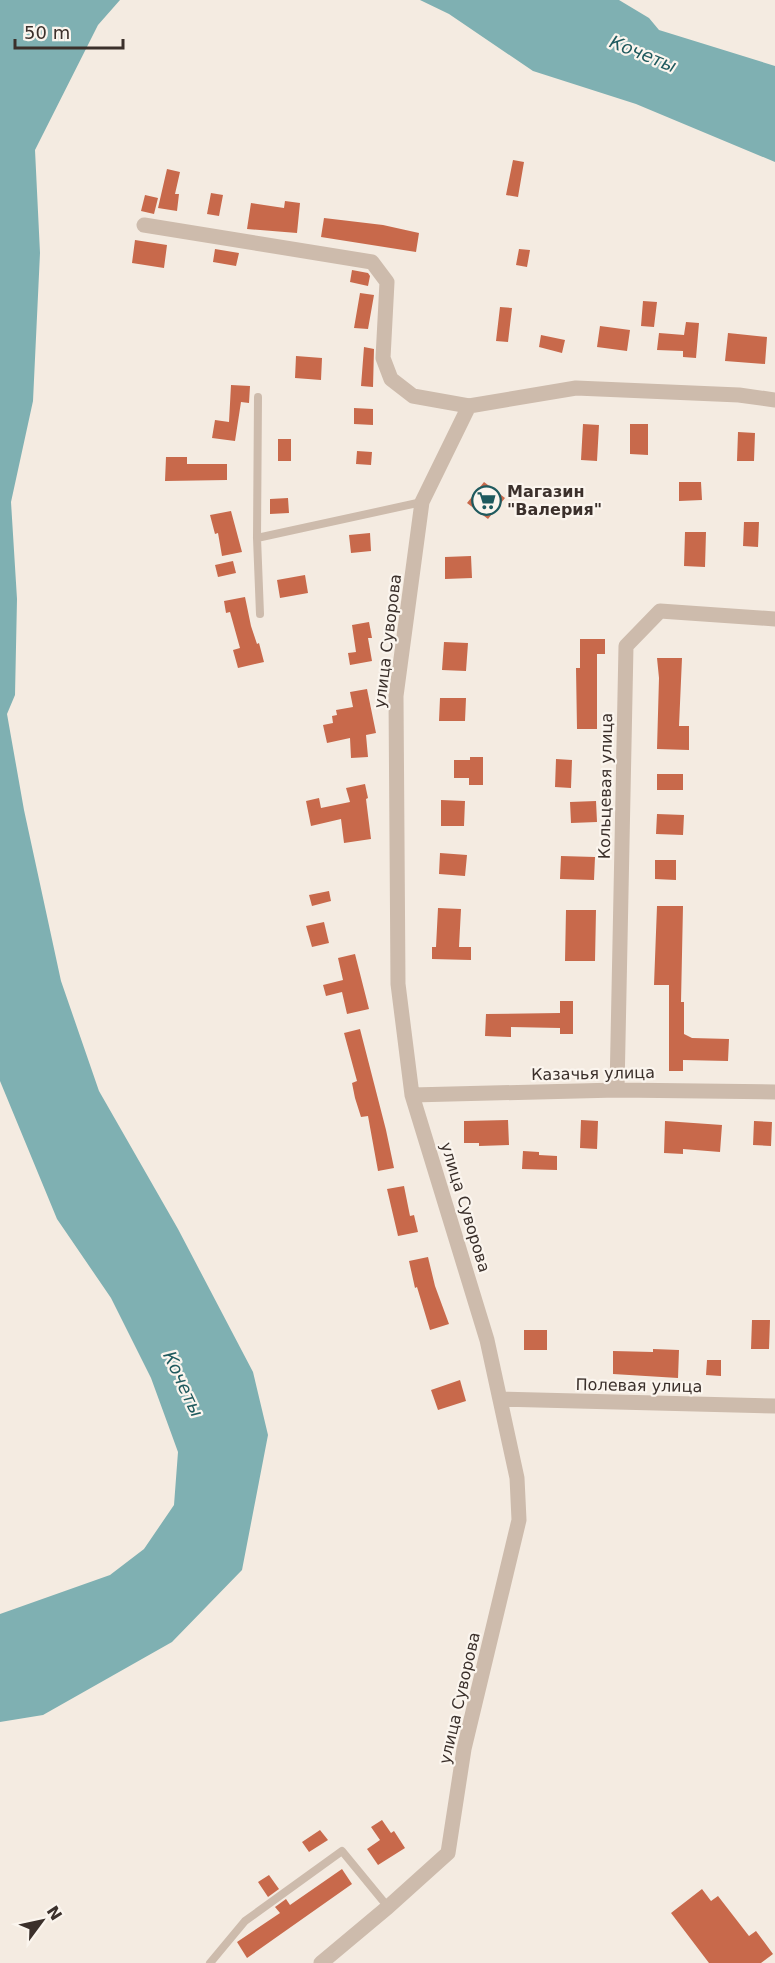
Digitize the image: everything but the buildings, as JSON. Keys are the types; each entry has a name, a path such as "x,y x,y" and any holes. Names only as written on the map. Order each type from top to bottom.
{"street":[{"path":"144,225 372,262 387,282 383,358 391,379 413,396 469,406 576,388 739,395 775,400"},
{"name":"улица Суворова","path":"321,1963 448,1853 464,1749 519,1520 517,1478 488,1340 412,1095 398,984 396,696 422,502 469,406"},
{"name":"Кольцевая улица","path":"617,1090 626,646 660,611 775,619"},
{"name":"Казачья улица","path":"412,1095 617,1090 775,1092"},
{"name":"Полевая улица","path":"502,1399 775,1406"}],"lane":[{"path":"258,397 257,538 260,614"},
{"path":"257,538 422,502"},
{"path":"210,1963 245,1921 342,1851 388,1907"}],"water":[{"name":"Кочеты","path":"0,0 120,0 98,25 35,150 40,253 33,401 11,502 17,599 15,695 7,714 24,810 61,981 99,1091 178,1229 253,1372 268,1435 242,1570 172,1642 43,1715 0,1722 0,1614 110,1575 144,1549 174,1505 178,1452 151,1378 111,1298 57,1219 0,1081"},
{"name":"Кочеты","path":"420,0 619,0 649,18 659,30 775,66 775,162 636,104 533,71 449,14"}],"place":[{"name":"Магазин \"Валерия\"","path":"486,500"}]}
